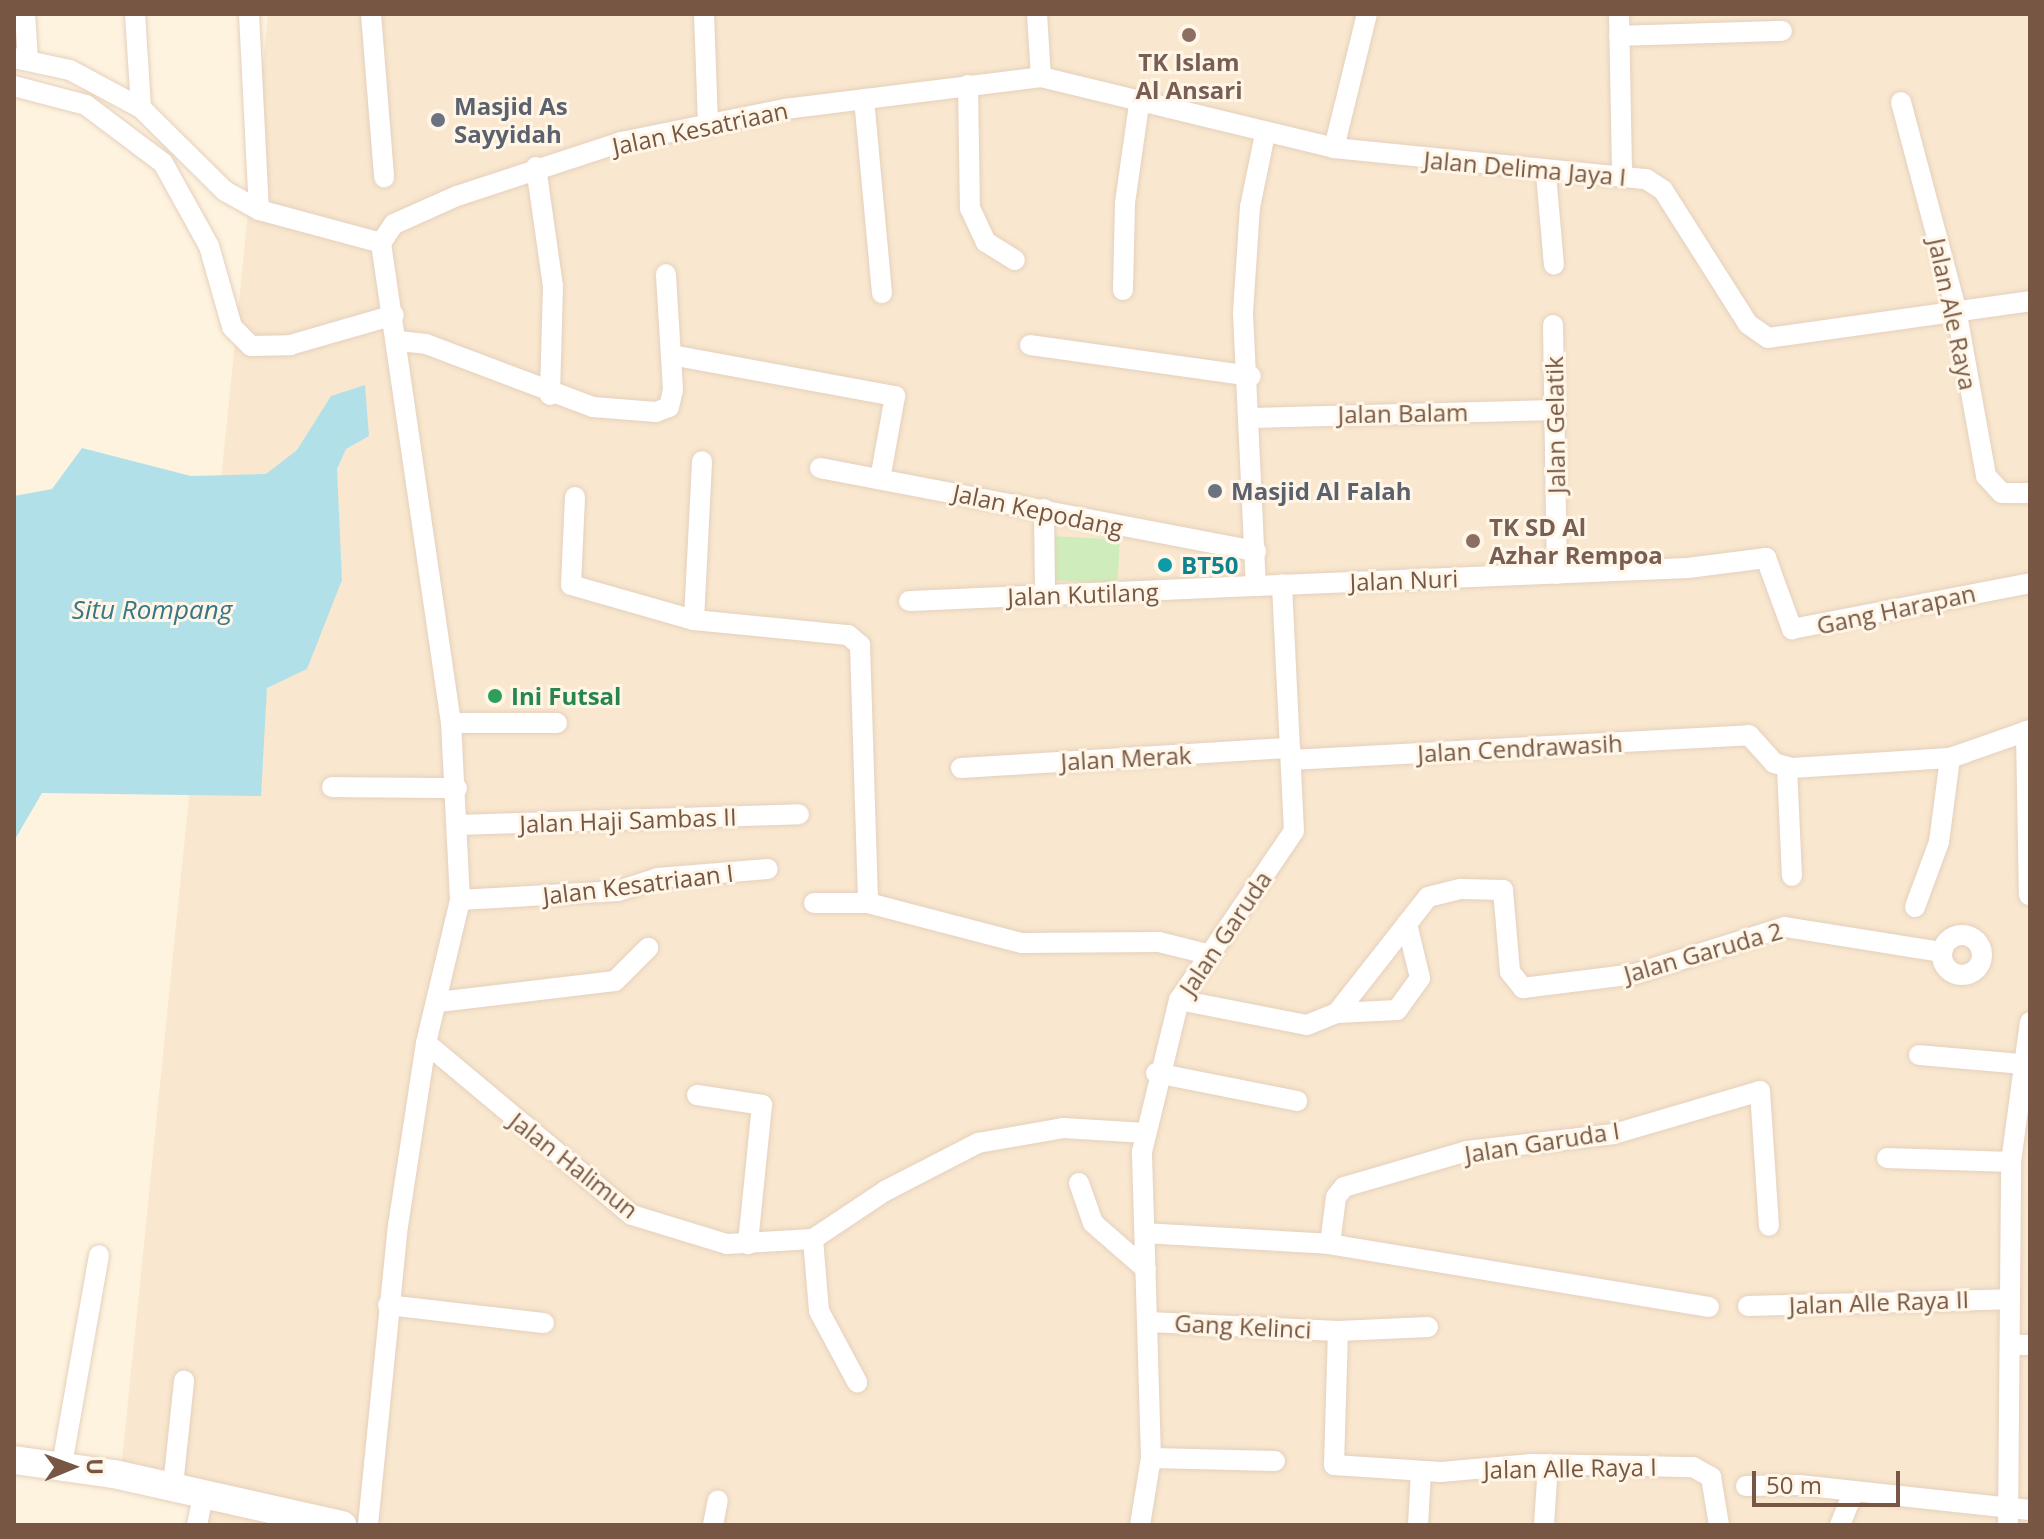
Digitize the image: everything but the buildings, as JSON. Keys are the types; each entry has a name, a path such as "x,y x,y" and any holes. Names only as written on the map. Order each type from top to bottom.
{"main road":[{"path":"14,1460 62,1465 204,1492 342,1525"}],"street":[{"path":"25,14 21,59 91,79 141,108 225,191 259,210 381,243 399,341 451,723 457,788 460,900 439,1002 426,1043 388,1305 368,1525"},
{"path":"135,14 141,108"},
{"path":"249,14 259,210"},
{"path":"371,14 384,177"},
{"path":"704,14 708,123"},
{"path":"1037,14 1041,77"},
{"path":"1334,148 1367,14"},
{"path":"1619,14 1622,177"},
{"path":"1619,36 1782,31"},
{"name":"Jalan Kesatriaan","path":"381,243 394,224 536,167 708,123 864,99 1041,77"},
{"name":"Jalan Delima Jaya I","path":"1041,77 1139,105 1334,148 1546,174 1622,177 1663,190 1757,334 2030,301"},
{"path":"968,85 970,208 986,242 1015,260"},
{"path":"14,86 86,105 163,163 209,246 232,327 251,346 290,345 394,315"},
{"path":"864,99 882,293"},
{"name":"Jalan Ale Raya","path":"1901,102 1956,309 1991,489 2030,493"},
{"path":"1123,290 1125,203 1139,105"},
{"path":"1265,134 1250,207 1243,313 1251,376 1256,586 1282,584"},
{"path":"536,167 553,286 550,395"},
{"path":"1546,174 1554,265"},
{"path":"399,341 426,344 550,395 656,412 669,407 671,355 666,274"},
{"name":"Jalan Gelatik","path":"1553,325 1557,574"},
{"path":"1030,345 1251,376"},
{"path":"671,355 895,396 880,479"},
{"name":"Jalan Balam","path":"1252,418 1554,410"},
{"path":"694,620 702,461"},
{"name":"Jalan Kepodang","path":"820,468 1256,551"},
{"path":"575,497 571,585 694,620 848,635 860,645 868,903"},
{"path":"1044,509 1045,596"},
{"name":"Jalan Nuri","path":"1282,584 1557,574 1766,558"},
{"name":"Gang Harapan","path":"1766,558 1792,629 2030,583"},
{"name":"Jalan Garuda","path":"1140,1525 1151,1458 1145,1233 1146,1133 1156,1073 1179,1000 1207,954 1294,831 1282,584"},
{"name":"Jalan Kutilang","path":"909,601 1256,586"},
{"path":"451,723 557,723"},
{"path":"1792,876 1787,767 1950,758 2028,730 2029,895"},
{"name":"Jalan Cendrawasih","path":"1290,754 1749,735 1787,767"},
{"name":"Jalan Merak","path":"961,768 1290,754"},
{"path":"1915,907 1939,842 1950,758"},
{"path":"332,787 457,788"},
{"name":"Jalan Haji Sambas II","path":"458,825 799,814"},
{"name":"Jalan Kesatriaan I","path":"460,900 618,891 658,878 768,869"},
{"name":"Jalan Garuda 2","path":"1337,1013 1428,897 1461,889 1503,890 1510,972 1523,988 1635,974 1785,927 1941,952"},
{"path":"814,903 868,903 1022,943 1159,942 1207,954"},
{"path":"1179,1000 1292,1027 1337,1013 1397,1010 1420,978 1407,924"},
{"path":"439,1002 615,981 648,948"},
{"path":"1746,1486 1853,1493 2017,1515 2020,1345 2010,1299 2011,1162 2029,1030"},
{"name":"Jalan Halimun","path":"426,1043 632,1215 696,1240 748,1244 813,1239 885,1191 978,1143 1063,1128 1146,1133"},
{"path":"1919,1055 2022,1064"},
{"path":"1156,1073 1297,1101"},
{"name":"Jalan Garuda I","path":"1330,1244 1344,1187 1467,1151 1614,1134 1751,1092 1763,1098 1769,1226"},
{"path":"697,1095 761,1102 748,1244"},
{"path":"1887,1158 2011,1162"},
{"path":"1079,1183 1093,1223 1146,1269"},
{"path":"1145,1233 1330,1244 1709,1307"},
{"path":"813,1239 819,1311 857,1382"},
{"path":"62,1465 99,1255"},
{"name":"Jalan Alle Raya II","path":"1748,1306 2010,1299"},
{"path":"388,1305 544,1323"},
{"name":"Gang Kelinci","path":"1148,1322 1338,1331 1428,1327"},
{"name":"Jalan Alle Raya I","path":"1338,1331 1334,1465 1421,1471 1548,1464 1693,1467 1713,1481 1719,1525"},
{"path":"173,1486 184,1381"},
{"path":"1151,1458 1275,1461"},
{"path":"1544,1525 1548,1464"},
{"path":"1418,1525 1421,1471"},
{"path":"197,1525 204,1492"},
{"path":"1840,1525 1853,1493"},
{"path":"713,1525 718,1500"}],"shaded area":[{"path":"268,14 2030,14 2030,1525 205,1525 210,1508 120,1481"}],"green space":[{"path":"1051,536 1120,540 1118,584 1049,580"}],"water":[{"name":"Situ Rompang","path":"365,385 369,436 346,449 337,469 342,580 307,669 267,688 261,796 42,793 14,841 14,496 52,489 82,448 191,476 266,474 297,450 331,396"}],"place":[{"name":"TK Islam Al Ansari","path":"1189,35"},
{"name":"Masjid As Sayyidah","path":"438,120"},
{"name":"Masjid Al Falah","path":"1215,491"},
{"name":"TK SD Al Azhar Rempoa","path":"1473,541"},
{"name":"BT50","path":"1165,565"},
{"name":"Ini Futsal","path":"495,696"}]}
